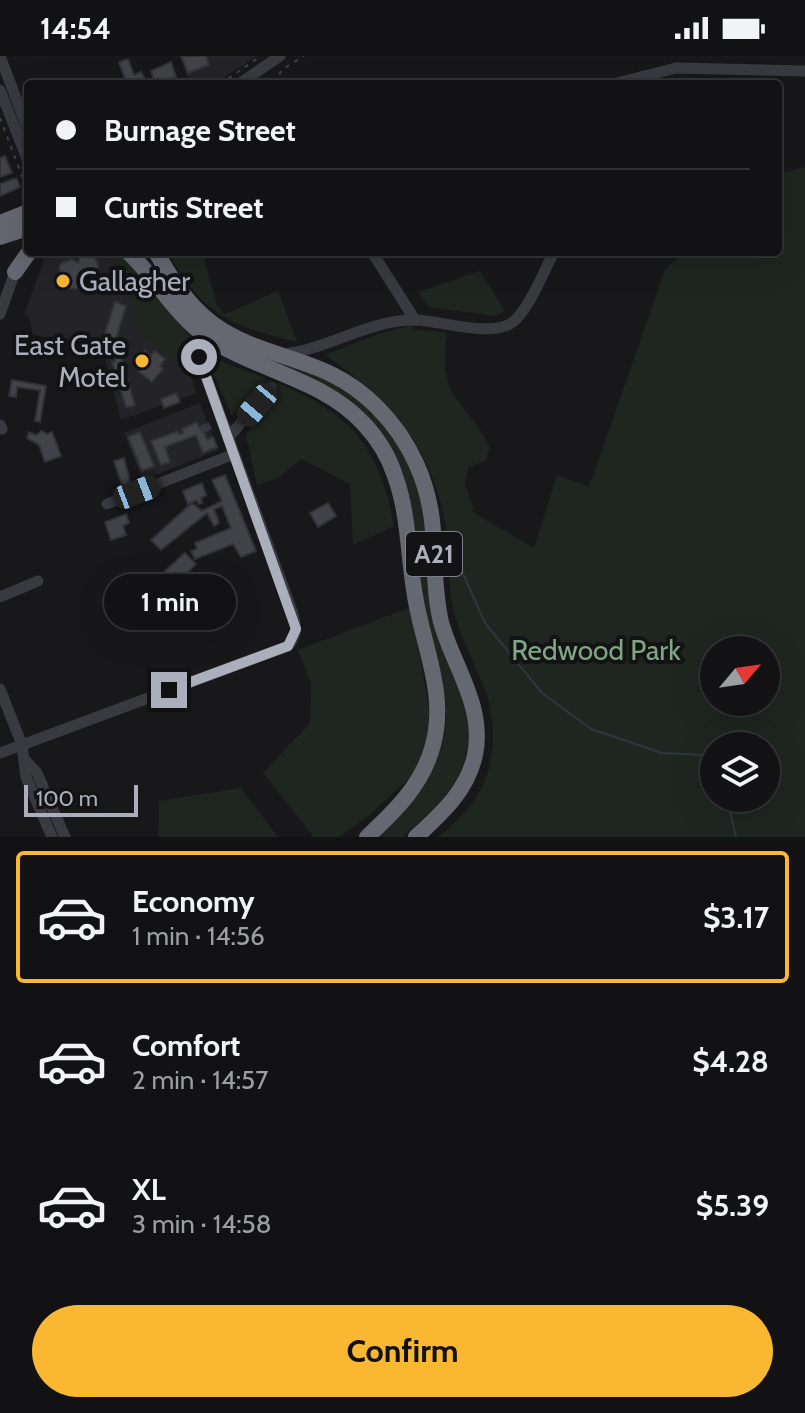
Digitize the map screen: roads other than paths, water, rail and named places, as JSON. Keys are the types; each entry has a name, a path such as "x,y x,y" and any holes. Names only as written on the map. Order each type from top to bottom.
{"highway":[{"path":"0,223 24,214"},
{"path":"0,237 24,229"},
{"path":"15,272 26,256"},
{"name":"A21","path":"132,256 180,314 340,403 361,421 378,442 397,479 415,597 436,686 437,723 433,746 418,782 367,837"},
{"path":"138,256 143,268"},
{"name":"A21","path":"158,256 174,283 212,332 283,354 342,379 376,406 407,446 427,493 438,605 444,632 473,706 476,741 472,767 460,791 444,812 416,837"}],"street":[{"path":"0,56 4,88 24,149"},
{"path":"246,80 280,56"},
{"path":"625,80 678,62 805,71"},
{"path":"257,73 263,80"},
{"path":"4,88 24,123"},
{"path":"375,256 415,320"},
{"path":"283,354 321,347 376,327 415,320 495,329 512,323 522,312 552,256"},
{"path":"0,314 15,272"},
{"path":"0,753 288,646 295,637 295,621 199,357 201,347 212,332"},
{"path":"228,438 271,388"},
{"path":"107,504 234,454"},
{"path":"0,597 38,581"},
{"path":"0,689 22,745 26,777 52,837"},
{"path":"26,761 37,773 65,837"}],"waterway":[{"path":"461,569 485,623 542,693 591,729 662,753 700,755"},
{"path":"730,812 736,837"}],"tunnel":[{"path":"204,425 207,431"}],"place":[{"name":"Gallagher","path":"63,281"},
{"name":"East Gate Motel","path":"142,361"}],"park label":[{"name":"Redwood Park","path":"596,650"}]}
